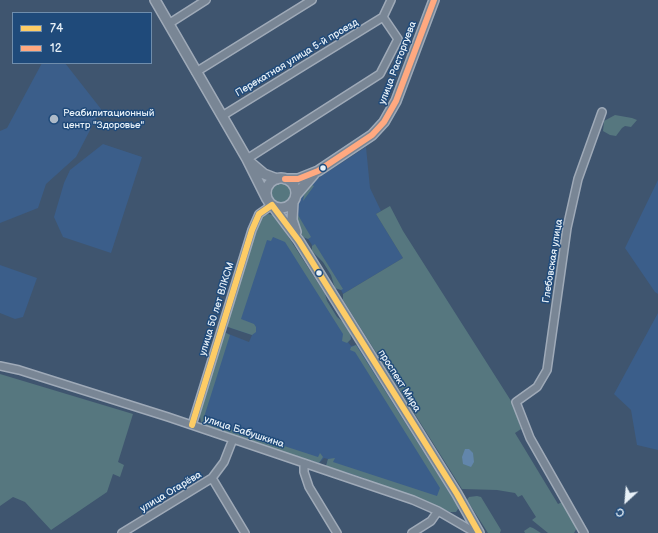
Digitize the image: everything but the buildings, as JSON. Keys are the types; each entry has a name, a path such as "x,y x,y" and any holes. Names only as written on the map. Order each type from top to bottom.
{"main road":[{"path":"155,0 170,22 196,72 247,159 270,202 284,208 294,199 293,185 261,172 247,159"},
{"name":"улица Расторгуева","path":"281,179 298,179 318,171 372,135 390,112 434,0"},
{"name":"улица Расторгуева","path":"294,199 318,171"},
{"name":"улица 50 лет ВЛКСМ","path":"270,202 267,188 271,182 281,179"},
{"name":"проспект Мира","path":"294,199 292,220 299,241"},
{"name":"проспект Мира","path":"270,202 299,241 464,506 479,533"}],"street":[{"path":"170,22 206,0"},
{"path":"196,72 312,0"},
{"path":"247,159 380,74 398,39 383,17 390,0"},
{"name":"Перекатная улица 5-й проезд","path":"222,116 383,17"},
{"name":"Глебовская улица","path":"584,533 530,438 516,402 537,387 547,370 567,228 578,179 602,112"},
{"name":"улица 50 лет ВЛКСМ","path":"192,426 252,230 260,214 270,202"},
{"name":"улица Бабушкина","path":"0,366 19,370 233,439 413,500 438,511 476,533"},
{"name":"улица Огарёва","path":"122,533 212,478 224,462 233,439"},
{"path":"304,463 304,472 309,487 337,533"},
{"path":"212,478 245,533"},
{"path":"447,516 455,519 463,518 465,512 464,506"},
{"path":"412,533 431,521 438,511"}],"shaded area":[{"name":"Реабилитационный центр \"Здоровье\"","path":"41,64 66,64 101,109 76,157 46,184 38,208 0,223 0,131 7,128"},
{"path":"103,144 142,157 111,253 63,237 54,217 64,183 70,170"},
{"path":"366,147 370,188 381,211 376,214 403,258 343,294 341,290 335,288 331,275 323,262 312,251 312,245 308,239 303,237 295,211 301,194 306,186"},
{"path":"658,180 658,294 655,292 625,248"},
{"path":"267,214 273,215 325,294 327,301 337,317 344,323 350,333 351,339 348,342 351,346 356,345 359,347 457,505 458,509 456,512 450,512 413,496 377,485 364,478 346,472 336,471 326,466 328,459 324,458 319,463 204,426 201,422 199,415 226,333 249,342 252,335 231,328 227,324 262,217"},
{"path":"0,265 37,278 23,317 15,319 0,313"},
{"path":"658,313 658,450 637,445 631,410 614,394"},
{"path":"465,449 469,449 473,453 474,462 471,467 463,464 462,457"}],"green space":[{"path":"615,115 637,120 631,127 625,126 622,128 616,136 610,135 603,131 604,121"},
{"path":"281,180 290,184 294,193 290,202 281,206 272,202 268,193 272,184"},
{"path":"312,185 314,186 303,201 305,190"},
{"path":"390,206 403,231 513,404 521,429 515,433 558,504 564,501 578,526 574,533 548,533 532,520 536,517 522,495 518,497 515,493 497,490 462,489 343,300 343,294 403,258 376,214"},
{"path":"269,214 275,216 325,294 327,301 337,317 344,323 350,333 351,339 347,343 342,341 343,334 285,242 273,237 271,241 267,240 241,319 254,324 256,327 256,332 252,335 228,327 227,324 260,219 264,215"},
{"path":"298,215 311,237 308,239 303,237 296,225 295,217"},
{"path":"315,244 343,289 341,290 335,288 331,275 323,262 312,251 312,246"},
{"path":"226,333 230,335 204,420 318,457 320,453 323,457 319,463 209,428 201,422 199,411 223,335"},
{"path":"356,345 457,505 458,509 456,512 450,512 413,496 377,485 364,478 346,472 336,471 326,466 328,459 335,458 333,462 437,496 440,488 355,352 350,350 351,347"},
{"path":"0,374 133,414 118,462 124,465 120,477 113,474 107,492 51,530 25,502 13,497 0,506"},
{"path":"469,497 481,497 501,530 500,533 488,533 467,500"},
{"path":"530,527 541,533 525,533 524,531"}],"transit line":[{"name":"12","path":"285,179 298,179 318,171 372,135 384,122 396,101 434,0"},
{"name":"74","path":"192,425 252,230 259,214 272,205 299,241 457,494 479,533"}],"place":[{"name":"Реабилитационный центр \"Здоровье\"","path":"54,119"}]}
